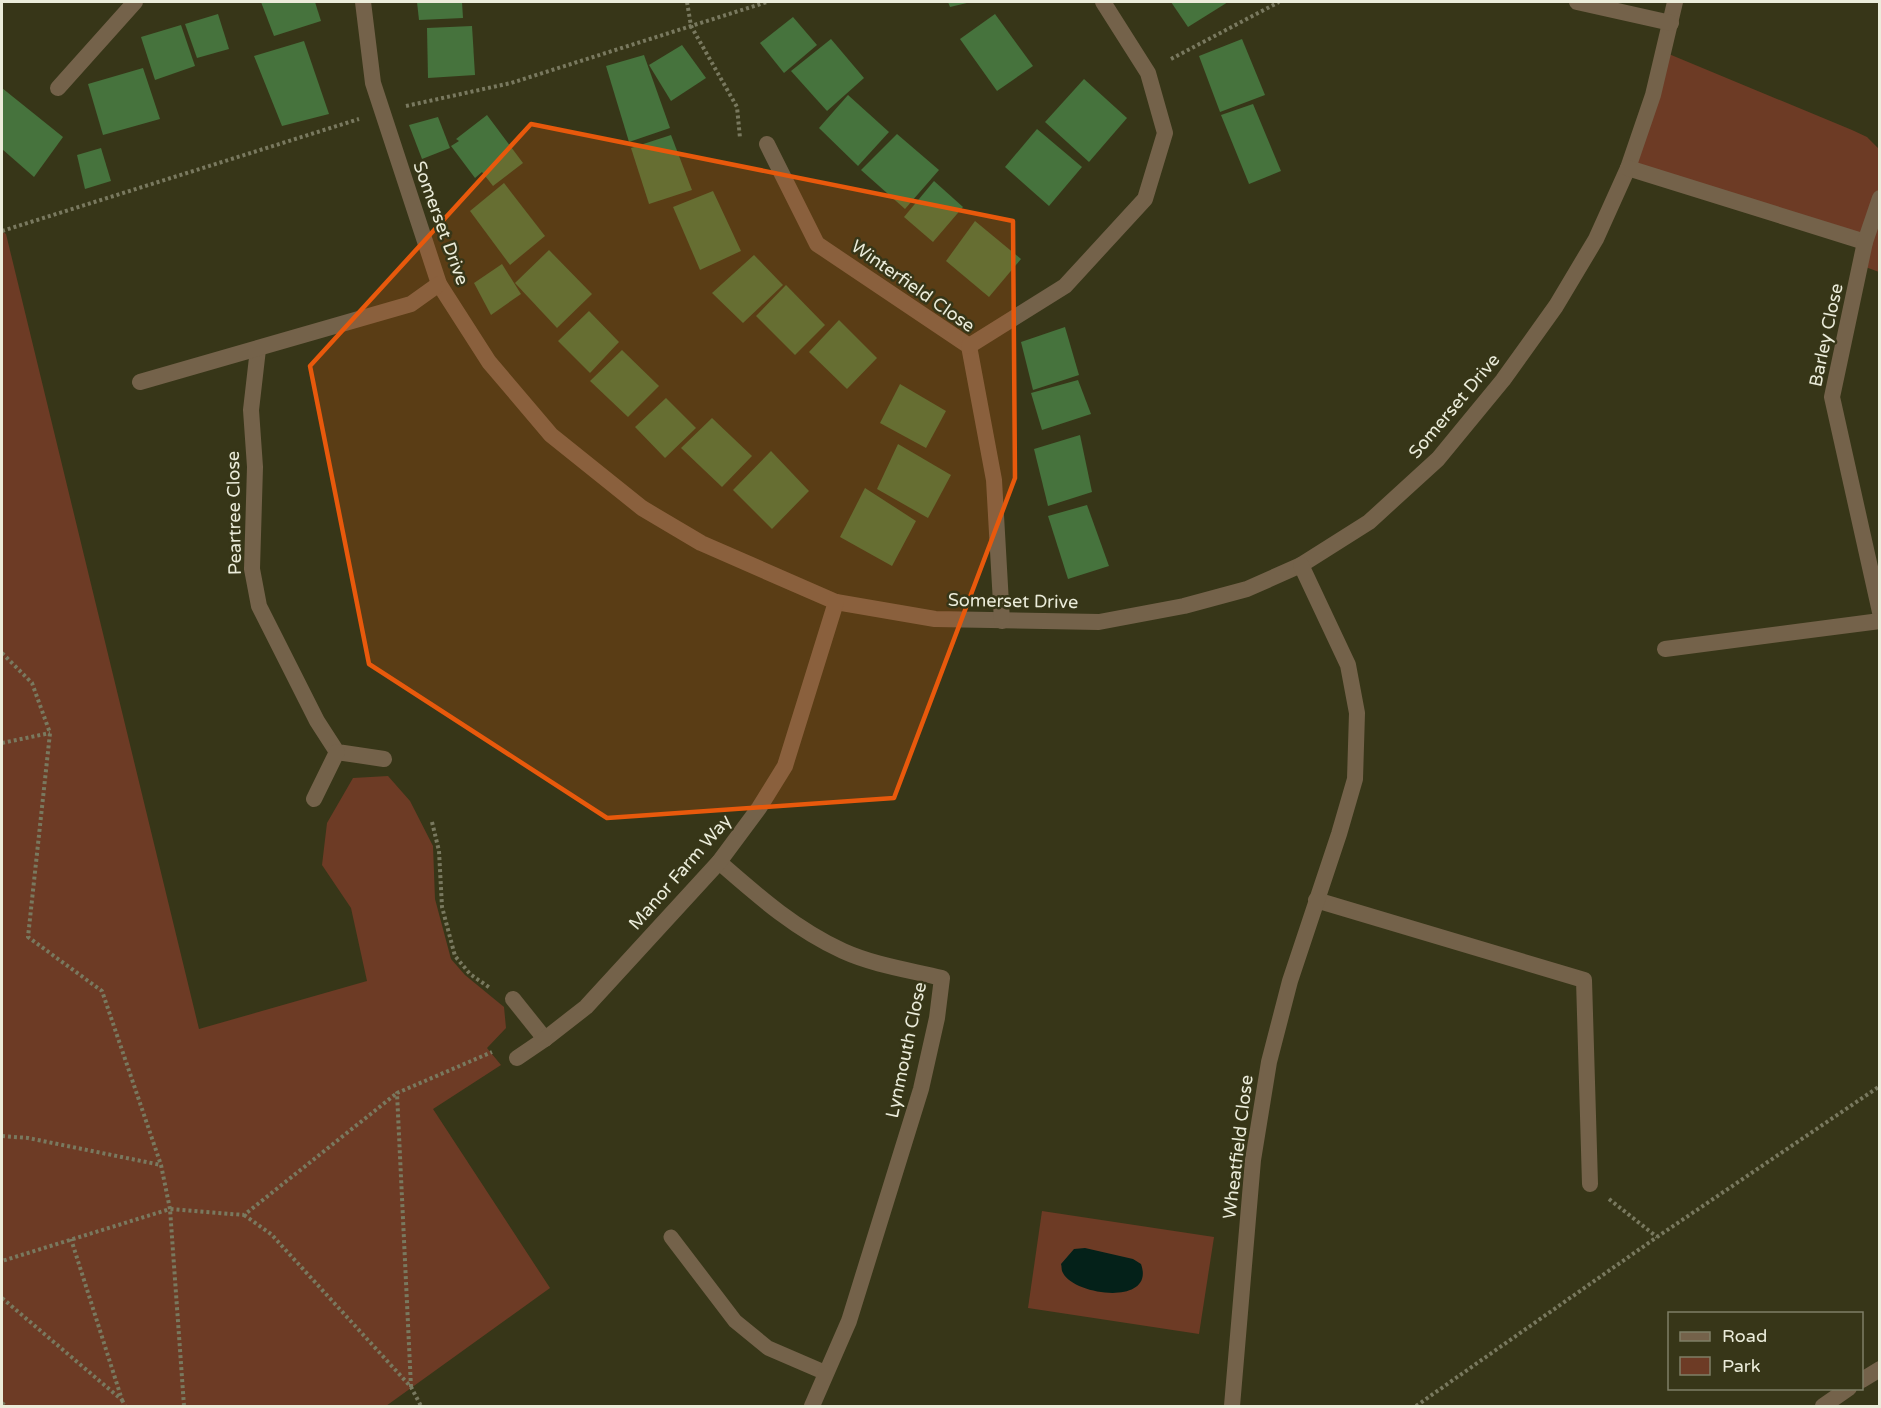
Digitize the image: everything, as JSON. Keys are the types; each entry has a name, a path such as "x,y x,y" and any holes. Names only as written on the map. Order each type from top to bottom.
{"street":[{"path":"58,88 135,2"},
{"name":"Somerset Drive","path":"363,2 373,83 439,284 489,362 560,443 642,508 701,543 836,602 935,619 1099,622 1184,606 1247,589 1301,565 1369,522 1438,459 1503,380 1556,306 1596,239 1628,168 1653,95 1675,2"},
{"path":"969,346 1065,286 1145,199 1165,133 1148,73 1103,2"},
{"path":"1577,2 1671,23"},
{"name":"Winterfield Close","path":"767,144 818,244 969,346 994,480 1002,621"},
{"path":"1628,168 1865,242"},
{"name":"Barley Close","path":"1880,198 1865,242 1832,397 1880,612"},
{"path":"140,382 411,304 439,284"},
{"name":"Peartree Close","path":"258,349 251,410 255,467 252,569 259,606 317,721 337,752"},
{"name":"Wheatfield Close","path":"1232,1407 1253,1160 1269,1062 1290,981 1355,779 1357,713 1348,665 1301,565"},
{"name":"Manor Farm Way","path":"517,1058 586,1007 719,862 759,808 785,766 836,602"},
{"path":"1665,649 1880,621"},
{"path":"314,799 337,752 384,759"},
{"name":"Lynmouth Close","path":"719,862 772,909 818,938 845,952 942,978 937,1018 921,1089 849,1321 812,1407"},
{"path":"1316,900 1584,980 1590,1184"},
{"path":"513,999 545,1039"},
{"path":"1863,1379 1880,1369"},
{"path":"1823,1407 1848,1390"}],"lane":[{"path":"671,1237 735,1321 768,1348 826,1373"}],"path":[{"path":"687,2 691,26 737,107 742,153 767,144"},
{"path":"1148,73 1279,2"},
{"path":"2,653 32,683 50,733 28,937 102,991 161,1164 170,1209 184,1407"},
{"path":"2,742 50,733"},
{"path":"432,822 439,851 442,907 455,956 470,974 492,989 513,999"},
{"path":"244,1215 397,1093 490,1052 517,1058"},
{"path":"1416,1407 1657,1237 1880,1086"},
{"path":"397,1093 411,1387"},
{"path":"2,1136 28,1138 161,1164"},
{"path":"1590,1184 1657,1237"},
{"path":"2,1262 170,1209 244,1215 271,1234 411,1387 421,1407"},
{"path":"71,1239 125,1407"},
{"path":"2,1298 122,1400"},
{"path":"2,1403 6,1407"}],"highlighted area":[{"path":"531,124 1013,221 1015,478 894,798 607,818 369,664 310,366"}],"green space":[{"path":"1664,52 1852,130 1867,137 1879,149 1879,272 1860,265 1865,243 1628,168"},
{"path":"2,231 6,234 199,1029 367,981 351,908 322,865 327,823 353,778 388,776 410,801 433,846 435,899 451,959 465,975 504,1007 506,1028 487,1048 501,1065 433,1109 550,1288 386,1406 2,1406"},
{"path":"1042,1211 1214,1237 1199,1334 1028,1308"}],"water":[{"path":"1085,1248 1133,1259 1141,1264 1142,1277 1137,1286 1126,1291 1112,1293 1082,1287 1070,1281 1063,1273 1061,1264 1074,1249"}],"building":[{"path":"261,2 315,2 321,21 274,36"},
{"path":"417,2 462,2 463,18 419,20"},
{"path":"948,2 971,2 950,7"},
{"path":"1171,2 1228,2 1188,27"},
{"path":"218,14 229,49 197,58 185,24"},
{"path":"995,14 1033,66 997,91 960,39"},
{"path":"793,17 817,45 784,73 760,43"},
{"path":"181,25 195,66 155,80 141,37"},
{"path":"472,26 475,75 428,78 427,28"},
{"path":"831,39 864,78 827,111 791,71"},
{"path":"1242,39 1265,95 1220,112 1199,56"},
{"path":"304,41 329,114 282,126 254,56"},
{"path":"682,45 706,78 671,101 649,65"},
{"path":"644,55 670,128 629,142 606,66"},
{"path":"143,68 160,119 103,135 88,84"},
{"path":"1084,79 1127,118 1089,162 1045,122"},
{"path":"2,88 63,137 34,177 2,149"},
{"path":"848,95 889,132 858,166 819,128"},
{"path":"1253,104 1281,171 1249,184 1221,115"},
{"path":"487,115 523,163 493,186 482,172 475,178 451,146 459,141 456,139"},
{"path":"438,117 450,148 422,159 409,125"},
{"path":"1037,129 1082,167 1049,206 1005,167"},
{"path":"897,134 939,170 905,209 861,170"},
{"path":"671,135 692,190 649,204 631,148"},
{"path":"101,148 111,181 85,189 77,155"},
{"path":"934,181 963,207 933,242 904,217"},
{"path":"504,183 545,236 510,265 470,211"},
{"path":"713,191 741,251 700,270 673,207"},
{"path":"975,221 1021,259 989,297 946,261"},
{"path":"549,250 592,294 557,328 515,283"},
{"path":"754,255 783,285 743,323 712,293"},
{"path":"502,264 521,294 491,315 474,283"},
{"path":"786,285 825,325 795,355 756,316"},
{"path":"589,311 619,342 590,373 558,341"},
{"path":"839,320 877,358 847,389 809,352"},
{"path":"1065,327 1079,375 1033,390 1021,342"},
{"path":"622,350 659,386 628,417 590,381"},
{"path":"1078,380 1091,414 1042,430 1031,393"},
{"path":"900,384 946,411 926,448 880,423"},
{"path":"666,398 696,428 665,458 635,427"},
{"path":"712,418 752,456 722,487 681,448"},
{"path":"1080,435 1092,492 1048,506 1034,449"},
{"path":"898,444 951,475 928,518 877,489"},
{"path":"771,451 809,491 772,529 733,490"},
{"path":"865,488 916,521 892,566 840,537"},
{"path":"1087,505 1109,566 1068,579 1048,516"}]}
